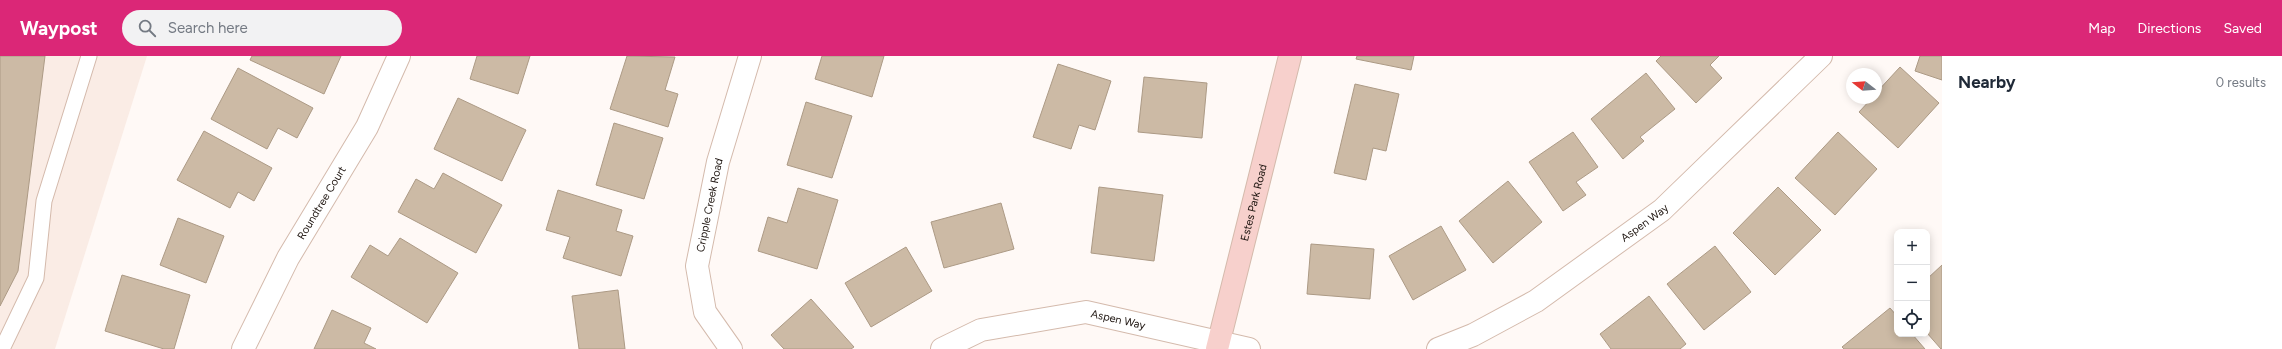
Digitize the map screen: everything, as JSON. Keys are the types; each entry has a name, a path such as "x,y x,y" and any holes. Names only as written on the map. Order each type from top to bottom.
{"street":[{"name":"Roundtree Court","path":"243,349 288,258 367,126 399,56"},
{"name":"Cripple Creek Road","path":"731,349 705,312 697,266 718,162 750,56"},
{"name":"Estes Park Road","path":"1218,346 1290,56"},
{"name":"Aspen Way","path":"1438,349 1473,335 1536,301 1662,210 1821,56"},
{"name":"Aspen Way","path":"942,349 981,330 1086,312 1218,346 1249,349"}],"lane":[{"path":"2,349 36,278 44,201 89,56"}],"shaded area":[{"path":"0,56 147,56 55,349 0,349"}],"building":[{"path":"0,56 45,56 18,271 0,306"},
{"path":"252,56 341,56 324,94 250,60"},
{"path":"477,56 530,56 518,94 470,79"},
{"path":"627,56 675,57 665,90 678,94 668,127 610,109"},
{"path":"822,56 884,56 872,97 815,79"},
{"path":"1357,56 1414,56 1411,70 1356,59"},
{"path":"1661,56 1719,56 1710,65 1722,78 1696,103 1656,61"},
{"path":"1920,56 1942,56 1942,80 1915,71"},
{"path":"1058,64 1111,81 1095,130 1079,125 1071,149 1033,137"},
{"path":"1900,67 1939,103 1898,148 1859,112 1866,104 1882,104 1882,86"},
{"path":"238,68 313,108 297,138 278,128 267,149 211,119"},
{"path":"1646,73 1675,109 1640,137 1644,141 1623,159 1591,119"},
{"path":"1144,77 1207,83 1202,138 1138,132"},
{"path":"1355,84 1399,94 1386,151 1373,148 1366,180 1334,173"},
{"path":"458,98 526,130 502,181 434,149"},
{"path":"806,102 852,116 832,178 787,165"},
{"path":"614,123 663,138 644,199 596,185"},
{"path":"204,131 272,168 254,201 238,192 230,208 177,180"},
{"path":"1573,132 1598,167 1576,182 1586,195 1563,211 1529,162"},
{"path":"1838,132 1877,169 1835,215 1795,178"},
{"path":"443,173 502,205 476,253 398,212 416,179 434,189"},
{"path":"1508,181 1542,222 1493,263 1459,221"},
{"path":"1099,187 1163,195 1154,261 1091,253"},
{"path":"1778,187 1821,230 1775,275 1733,233"},
{"path":"798,188 838,200 817,269 758,251 768,217 787,223"},
{"path":"558,190 622,210 616,231 633,236 621,276 563,258 570,237 546,230"},
{"path":"1001,203 1014,249 944,268 931,222"},
{"path":"178,218 224,236 206,283 160,265"},
{"path":"1441,226 1466,270 1413,300 1389,256"},
{"path":"400,238 458,273 427,323 351,277 370,245 388,256"},
{"path":"1311,244 1374,249 1370,299 1307,294"},
{"path":"1715,246 1751,292 1704,330 1667,284"},
{"path":"906,247 932,291 871,327 845,283"},
{"path":"1942,265 1942,349 1930,336 1930,276"},
{"path":"122,275 190,295 174,349 164,349 105,331"},
{"path":"618,290 625,349 579,349 572,296"},
{"path":"1649,296 1686,344 1680,349 1611,349 1600,334"},
{"path":"811,299 854,347 851,349 784,349 771,335"},
{"path":"1890,308 1894,313 1894,337 1915,337 1925,349 1844,349 1842,347"},
{"path":"332,310 371,328 364,343 376,349 314,349"}]}
